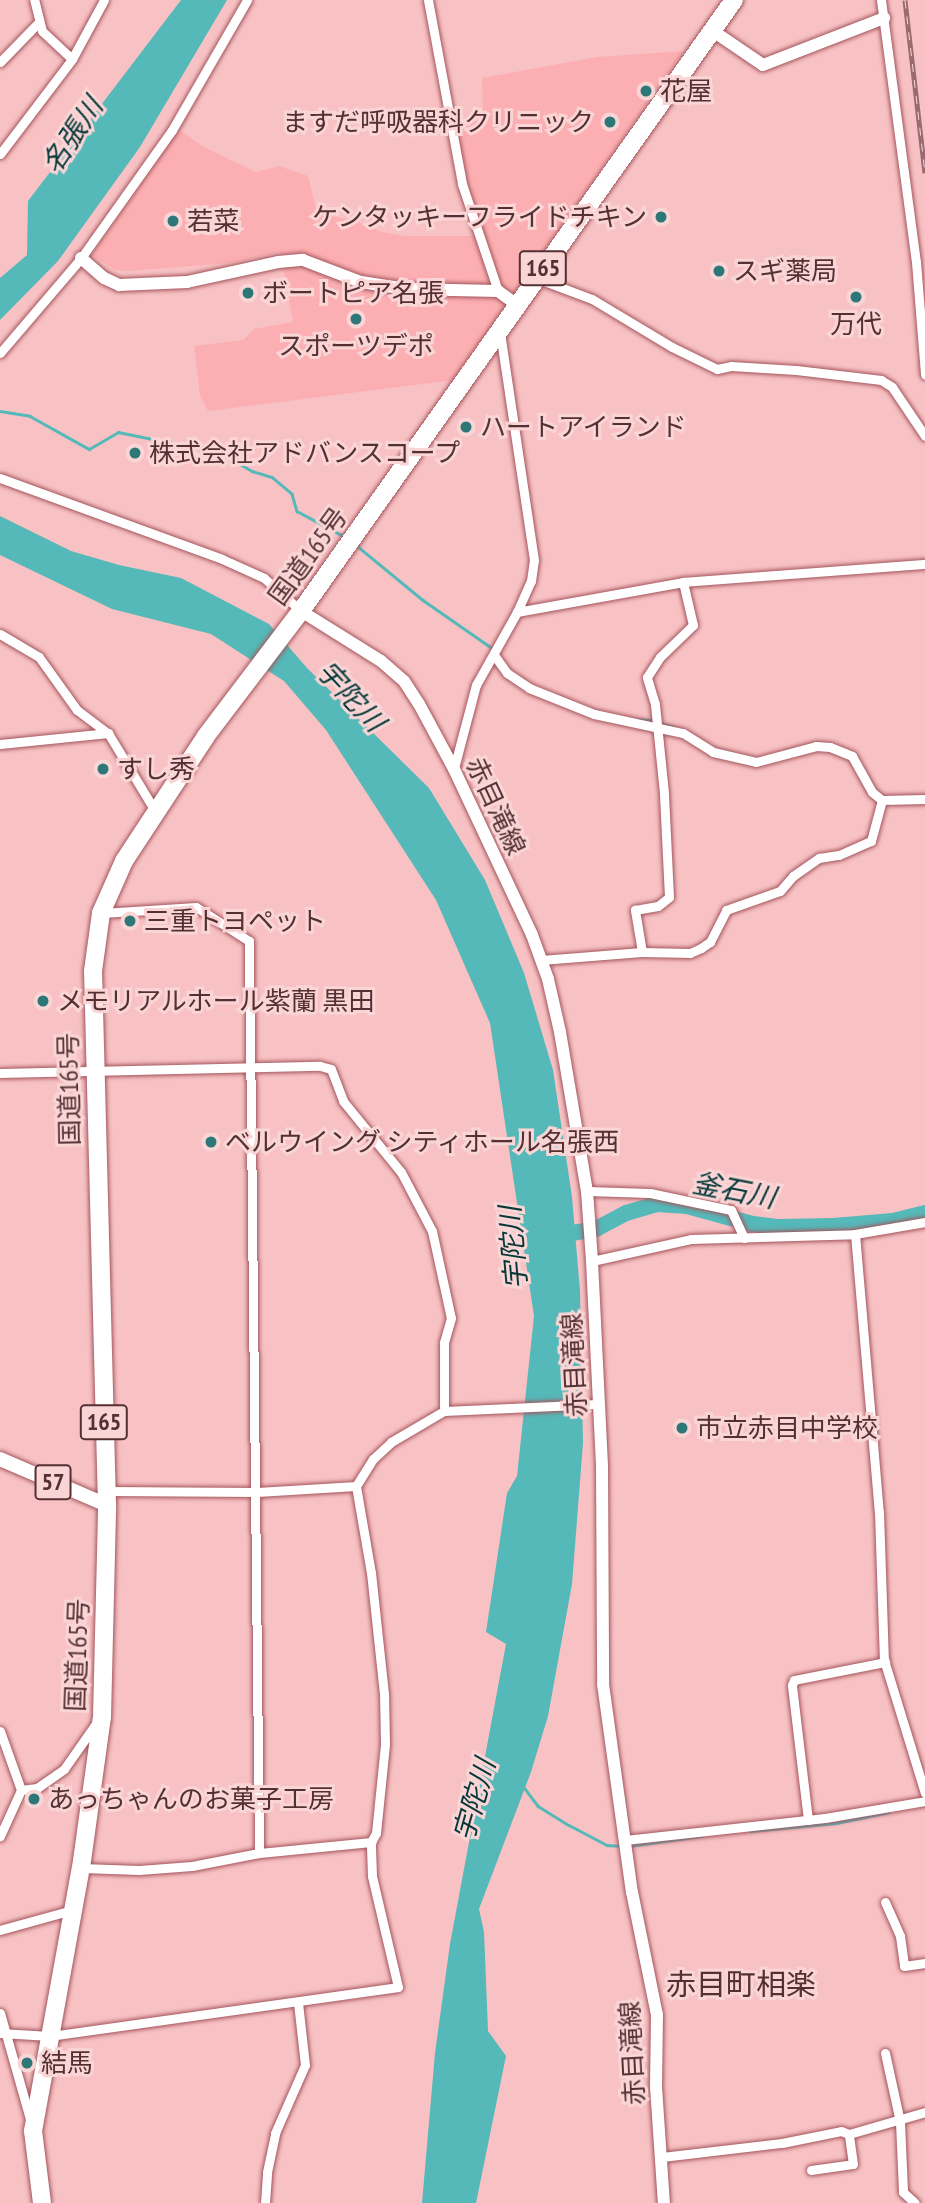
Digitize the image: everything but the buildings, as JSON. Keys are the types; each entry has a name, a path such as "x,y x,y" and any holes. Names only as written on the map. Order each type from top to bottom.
{"highway":[{"name":"国道165号","path":"42,2203 33,2131 80,1868 102,1717 107,1498 93,971 101,913 124,861 206,736 298,616 734,0"}],"main road":[{"path":"713,31 762,65 884,18"},
{"path":"81,258 104,278 119,285 187,282 278,262 303,260 361,282 387,288 498,291 517,305"},
{"name":"赤目滝線","path":"298,616 352,641 404,681 454,769 541,960 560,1032 587,1191 592,1261 596,1404 602,1466 603,1684 626,1845 657,2015 656,2087 664,2203"},
{"name":"57","path":"0,1459 107,1498"}],"street":[{"path":"34,0 43,31 72,59"},
{"path":"0,153 72,59 104,0"},
{"path":"0,353 81,258 172,130 247,0"},
{"path":"428,0 462,184 498,291"},
{"path":"881,0 916,262 925,375"},
{"path":"0,62 39,22"},
{"path":"536,278 592,299 672,347 717,369 731,366 796,370 881,380 892,387 925,436"},
{"path":"454,769 476,685 517,612 531,581 534,560 500,331"},
{"path":"0,478 140,528 264,578 298,616"},
{"path":"517,612 683,582 925,564"},
{"path":"642,952 635,909 658,906 669,897 664,793 657,726 647,677 660,657 693,625 683,582"},
{"path":"0,634 39,657 78,710 108,733 155,811"},
{"path":"494,654 507,673 529,688 617,721 657,726 684,733 713,752 756,762 816,746 830,747 852,756 872,792 883,800 925,799"},
{"path":"0,744 108,733"},
{"path":"541,960 642,952 690,953 701,948 710,942 726,910 780,891 793,876 819,858 863,846 871,841 883,800"},
{"path":"101,913 196,906 249,941 259,1853"},
{"path":"0,1073 250,1070 320,1066 331,1069 343,1101 401,1172 432,1231 452,1318 444,1343 444,1411"},
{"path":"587,1191 650,1193 733,1212 744,1238"},
{"path":"592,1261 691,1239 855,1234 925,1222"},
{"path":"855,1234 879,1512 885,1662 925,1793"},
{"path":"3,2033 50,2036 398,1987 372,1876 371,1842 376,1833 385,1744 384,1693 372,1573 356,1486 373,1459 391,1442 444,1411 596,1404"},
{"path":"107,1498 356,1486"},
{"path":"808,1820 792,1685 794,1680 885,1662"},
{"path":"21,1790 37,1788 64,1769 102,1717"},
{"path":"0,1731 21,1790 0,1836"},
{"path":"626,1845 925,1801"},
{"path":"80,1868 139,1870 192,1866 259,1853 371,1842"},
{"path":"886,1902 900,1936 904,1966 925,1963"},
{"path":"0,1930 72,1910"},
{"path":"264,2203 275,2133 305,2065 298,2003"},
{"path":"0,2013 3,2033 33,2131"},
{"path":"885,2053 900,2122 903,2192 915,2203"},
{"path":"662,2157 782,2143 841,2131 849,2134 900,2122 925,2112"},
{"path":"811,2170 853,2164 849,2134"}],"shaded area":[{"path":"683,51 454,380 208,411 200,395 194,346 243,340 254,329 293,322 280,252 230,263 129,271 115,270 92,255 179,130 204,147 256,172 279,166 308,176 317,213 356,221 382,232 404,236 485,236 465,183 454,125 483,120 482,78 597,57"}],"water":[{"path":"181,0 227,0 140,147 58,261 0,320 0,278 27,255 28,201"},
{"path":"0,516 71,551 119,565 181,578 269,624 307,668 429,788 485,880 524,973 553,1070 572,1197 580,1291 583,1443 572,1584 548,1716 531,1772 479,1909 484,1932 488,2031 506,2056 476,2203 422,2203 435,2053 450,1944 506,1644 486,1632 507,1493 517,1476 534,1316 490,1023 436,900 326,730 284,681 211,634 112,609 0,555"}],"waterway":[{"path":"0,411 30,416 89,449 118,432 221,453 252,471 272,477 292,494 297,511 345,537"},
{"path":"356,545 423,600 492,648"},
{"path":"636,719 650,720"},
{"path":"660,723 674,727"},
{"name":"釜石川","path":"555,1236 596,1229 626,1213 657,1204 687,1206 753,1224 779,1227 893,1221 925,1213"},
{"path":"523,1786 538,1806 569,1825 607,1845 622,1846"},
{"path":"750,1831 836,1823 889,1812"},
{"path":"629,1846 702,1836"}],"railway":[{"path":"905,0 925,173"}],"place":[{"name":"花屋","path":"646,91"},
{"name":"ますだ呼吸器科クリニック","path":"610,122"},
{"name":"ケンタッキーフライドチキン","path":"661,217"},
{"name":"若菜","path":"173,221"},
{"name":"スギ薬局","path":"719,271"},
{"name":"ボートピア名張","path":"248,293"},
{"name":"万代","path":"856,297"},
{"name":"スポーツデポ","path":"356,319"},
{"name":"ハートアイランド","path":"466,427"},
{"name":"株式会社アドバンスコープ","path":"135,453"},
{"name":"すし秀","path":"103,769"},
{"name":"三重トヨペット","path":"130,921"},
{"name":"メモリアルホール紫蘭 黒田","path":"43,1001"},
{"name":"ベルウイング シティホール名張西","path":"211,1142"},
{"name":"市立赤目中学校","path":"682,1428"},
{"name":"あっちゃんのお菓子工房","path":"34,1799"},
{"name":"結馬","path":"27,2063"}],"district":[{"name":"赤目町相楽","path":"741,1984"}],"water label":[{"name":"名張川","path":"72,135"},
{"name":"宇陀川","path":"351,696"},
{"name":"宇陀川","path":"513,1248"},
{"name":"宇陀川","path":"474,1800"}]}
